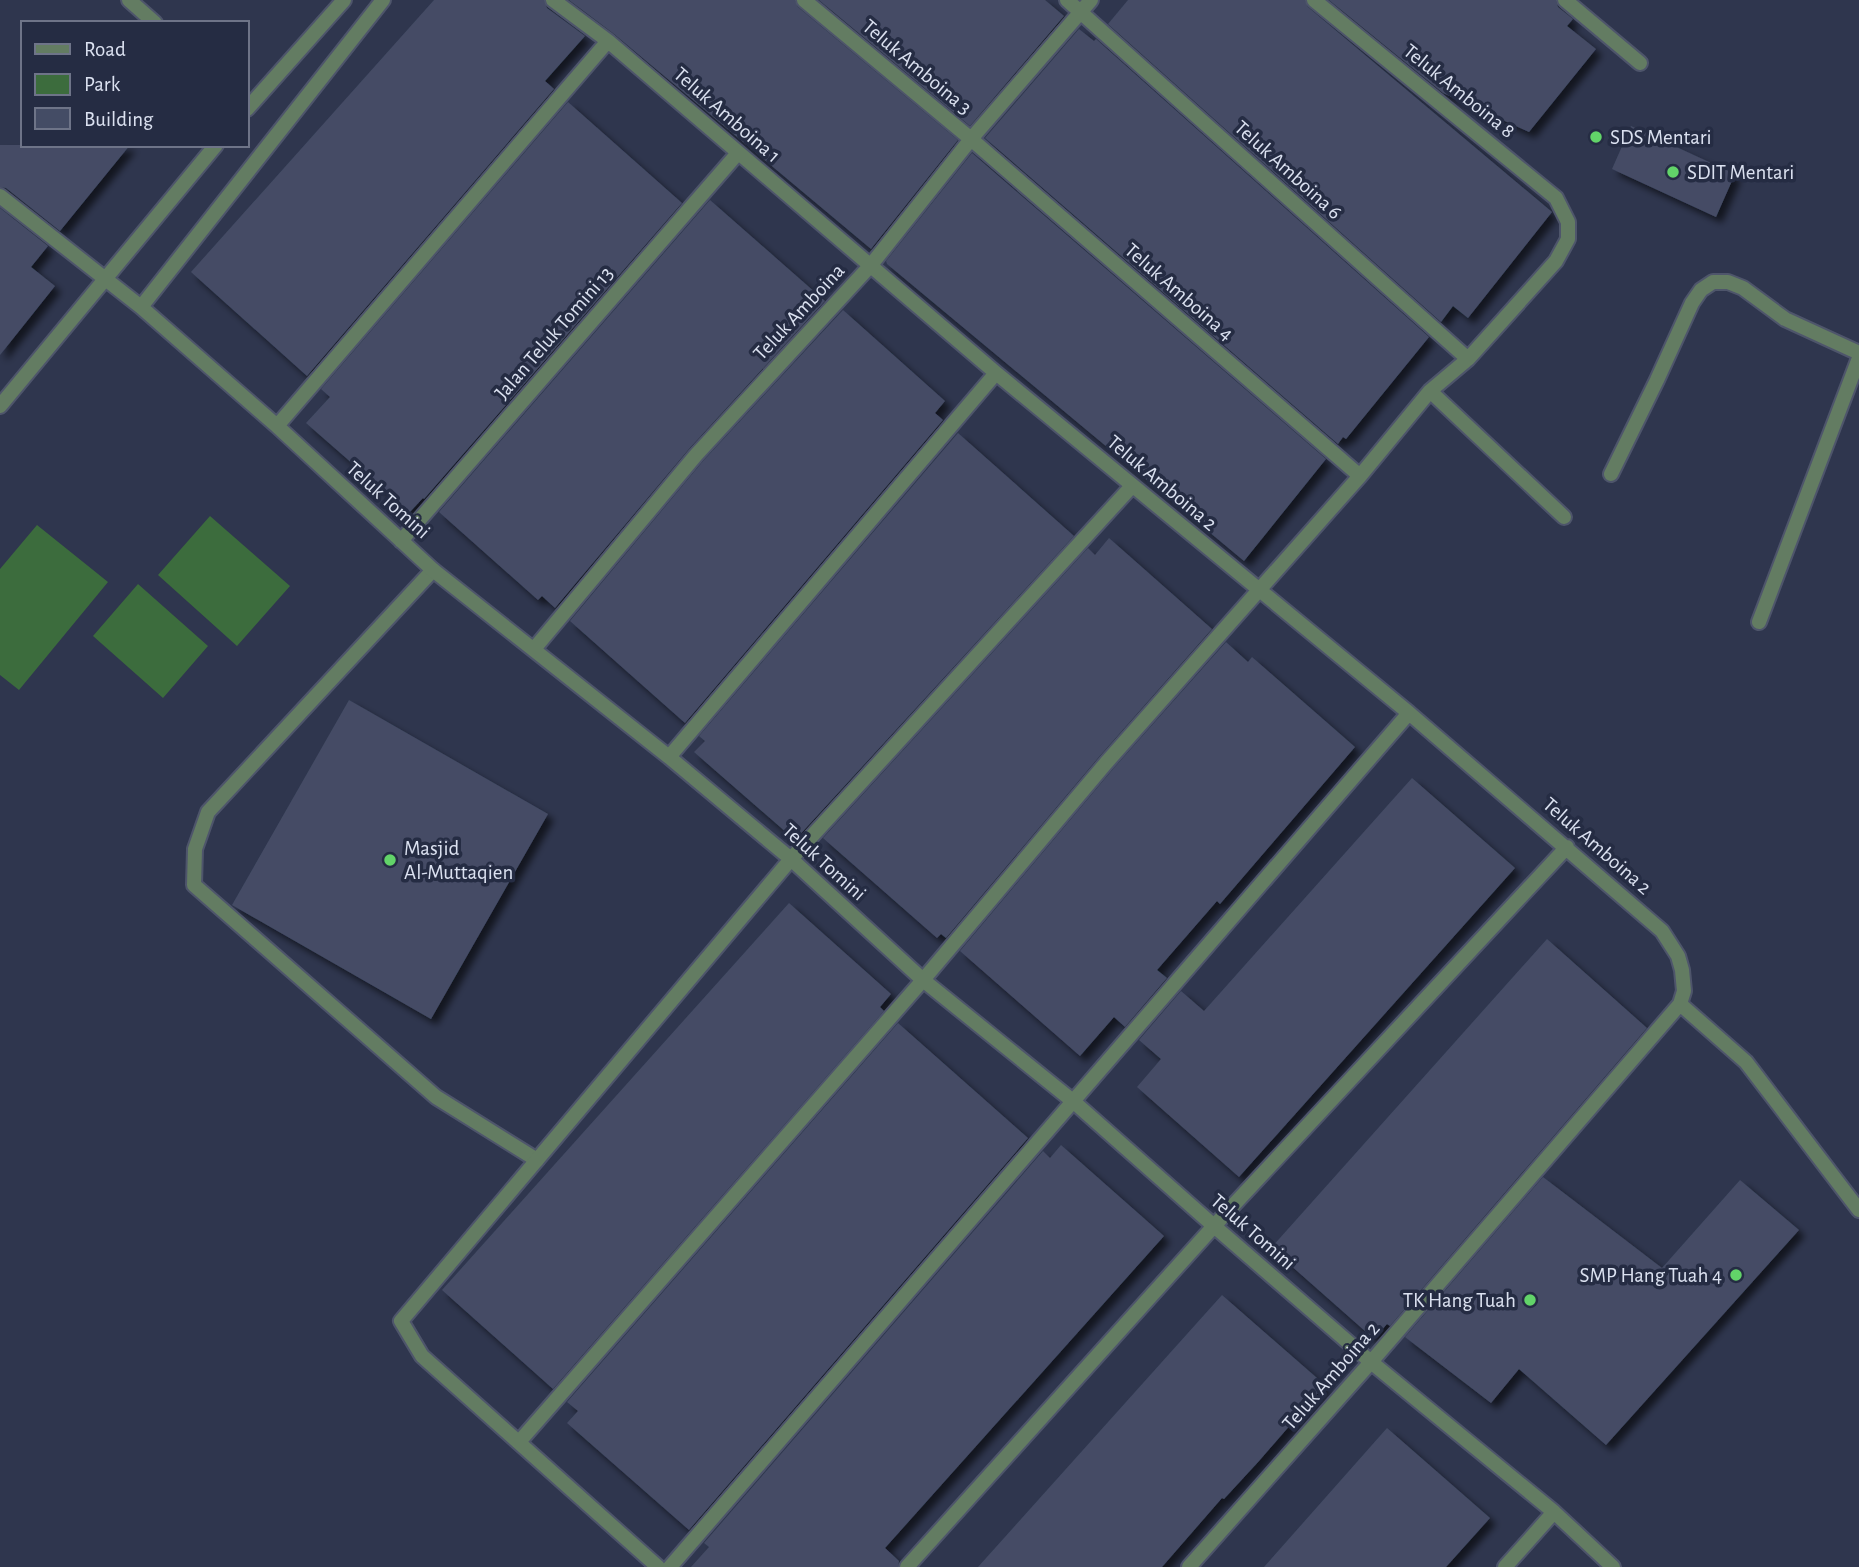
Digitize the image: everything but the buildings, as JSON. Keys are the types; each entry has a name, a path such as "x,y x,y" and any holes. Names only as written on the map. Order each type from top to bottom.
{"street":[{"path":"129,0 153,21"},
{"path":"248,106 344,0"},
{"path":"141,307 383,0"},
{"name":"Teluk Amboina 1","path":"553,0 608,41 871,265"},
{"name":"Teluk Amboina 3","path":"804,0 971,139"},
{"name":"Teluk Amboina 6","path":"1067,0 1468,359"},
{"name":"Teluk Amboina","path":"534,649 696,455 871,265 971,139 1091,0"},
{"name":"Teluk Amboina 8","path":"1314,0 1556,198 1568,222 1568,239 1556,261 1468,359"},
{"path":"1565,0 1640,63"},
{"path":"277,426 608,41"},
{"name":"Teluk Amboina 4","path":"971,139 1360,476"},
{"path":"0,406 214,147"},
{"name":"Jalan Teluk Tomini 13","path":"401,541 738,153"},
{"name":"Teluk Tomini","path":"0,196 141,307 277,426 433,570 669,757 790,859 923,980 1074,1101 1371,1362 1554,1512 1613,1567"},
{"name":"Teluk Amboina 2","path":"871,265 996,373 1409,713 1567,847 1662,931 1678,956 1682,970 1685,991 1680,1004 1371,1362 1189,1567"},
{"path":"1611,474 1692,303 1701,290 1713,282 1728,282 1743,288 1785,319 1859,356 1759,622"},
{"path":"519,1442 923,980 1106,763 1360,476 1430,391 1468,359"},
{"path":"669,757 996,373"},
{"path":"1430,391 1564,517"},
{"path":"658,1567 422,1356 401,1321 790,859 1132,486"},
{"path":"433,570 208,812 195,849 194,885 436,1097 537,1160"},
{"path":"670,1567 1409,713"},
{"path":"907,1567 1214,1226 1567,847"},
{"path":"1680,1004 1746,1062 1859,1210"},
{"path":"1505,1567 1554,1512"}],"green space":[{"path":"210,516 290,586 237,646 158,575"},
{"path":"37,525 108,582 19,690 0,675 0,569"},
{"path":"138,584 208,646 163,698 93,636"}],"place":[{"name":"SDS Mentari","path":"1596,137"},
{"name":"SDIT Mentari","path":"1673,172"},
{"name":"Masjid Al-Muttaqien","path":"390,860"},
{"name":"SMP Hang Tuah 4","path":"1736,1275"},
{"name":"TK Hang Tuah","path":"1530,1300"}]}
